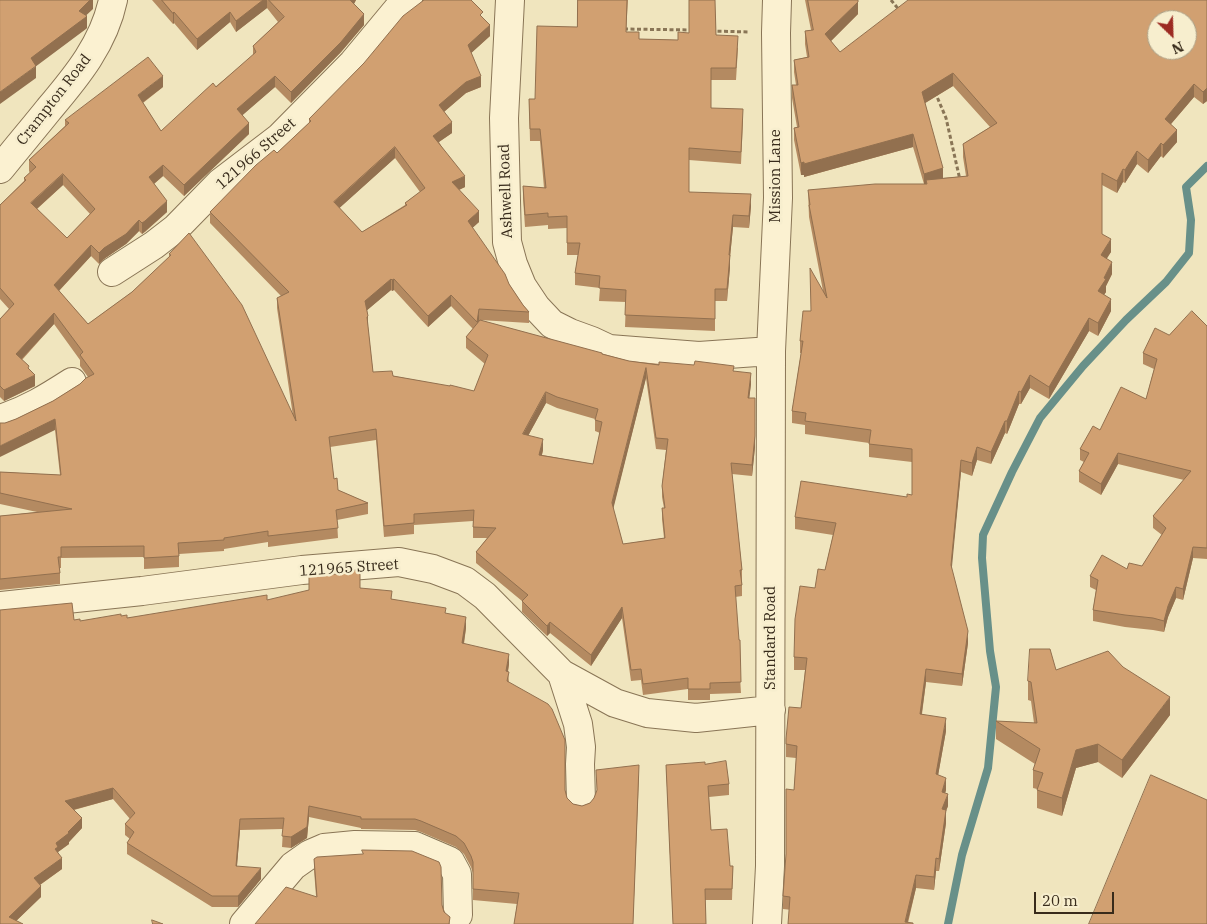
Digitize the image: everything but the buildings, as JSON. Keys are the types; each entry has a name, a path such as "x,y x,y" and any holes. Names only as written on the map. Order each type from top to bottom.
{"street":[{"name":"Crampton Road","path":"0,168 76,76 100,38 110,17 113,0"},
{"name":"121966 Street","path":"112,272 154,245 176,228 220,183 279,138 353,63 397,10 408,0"},
{"name":"Ashwell Road","path":"510,0 504,118 507,242 522,286 536,307 552,324 608,349 699,356 771,351"},
{"name":"Mission Lane","path":"771,351 778,198 777,0"},
{"name":"Standard Road","path":"767,924 770,866 771,351"},
{"path":"0,419 38,404 72,382"},
{"name":"121965 Street","path":"0,606 142,591 302,570 399,562 433,569 465,581 484,596 562,674 615,702 648,713 696,718 771,710"},
{"path":"562,674 578,724 581,747 582,801"},
{"path":"244,924 293,866 310,854 324,848 355,845 415,846 450,861 457,874 458,915"}],"path":[{"path":"891,0 902,14"},
{"path":"617,28 696,31"},
{"path":"706,31 776,33"},
{"path":"932,84 946,118 962,189"}],"waterway":[{"path":"948,924 962,855 988,768 996,687 990,651 982,558 983,535 1012,472 1040,418 1083,366 1126,320 1166,282 1189,253 1191,220 1186,187 1207,166"}]}
